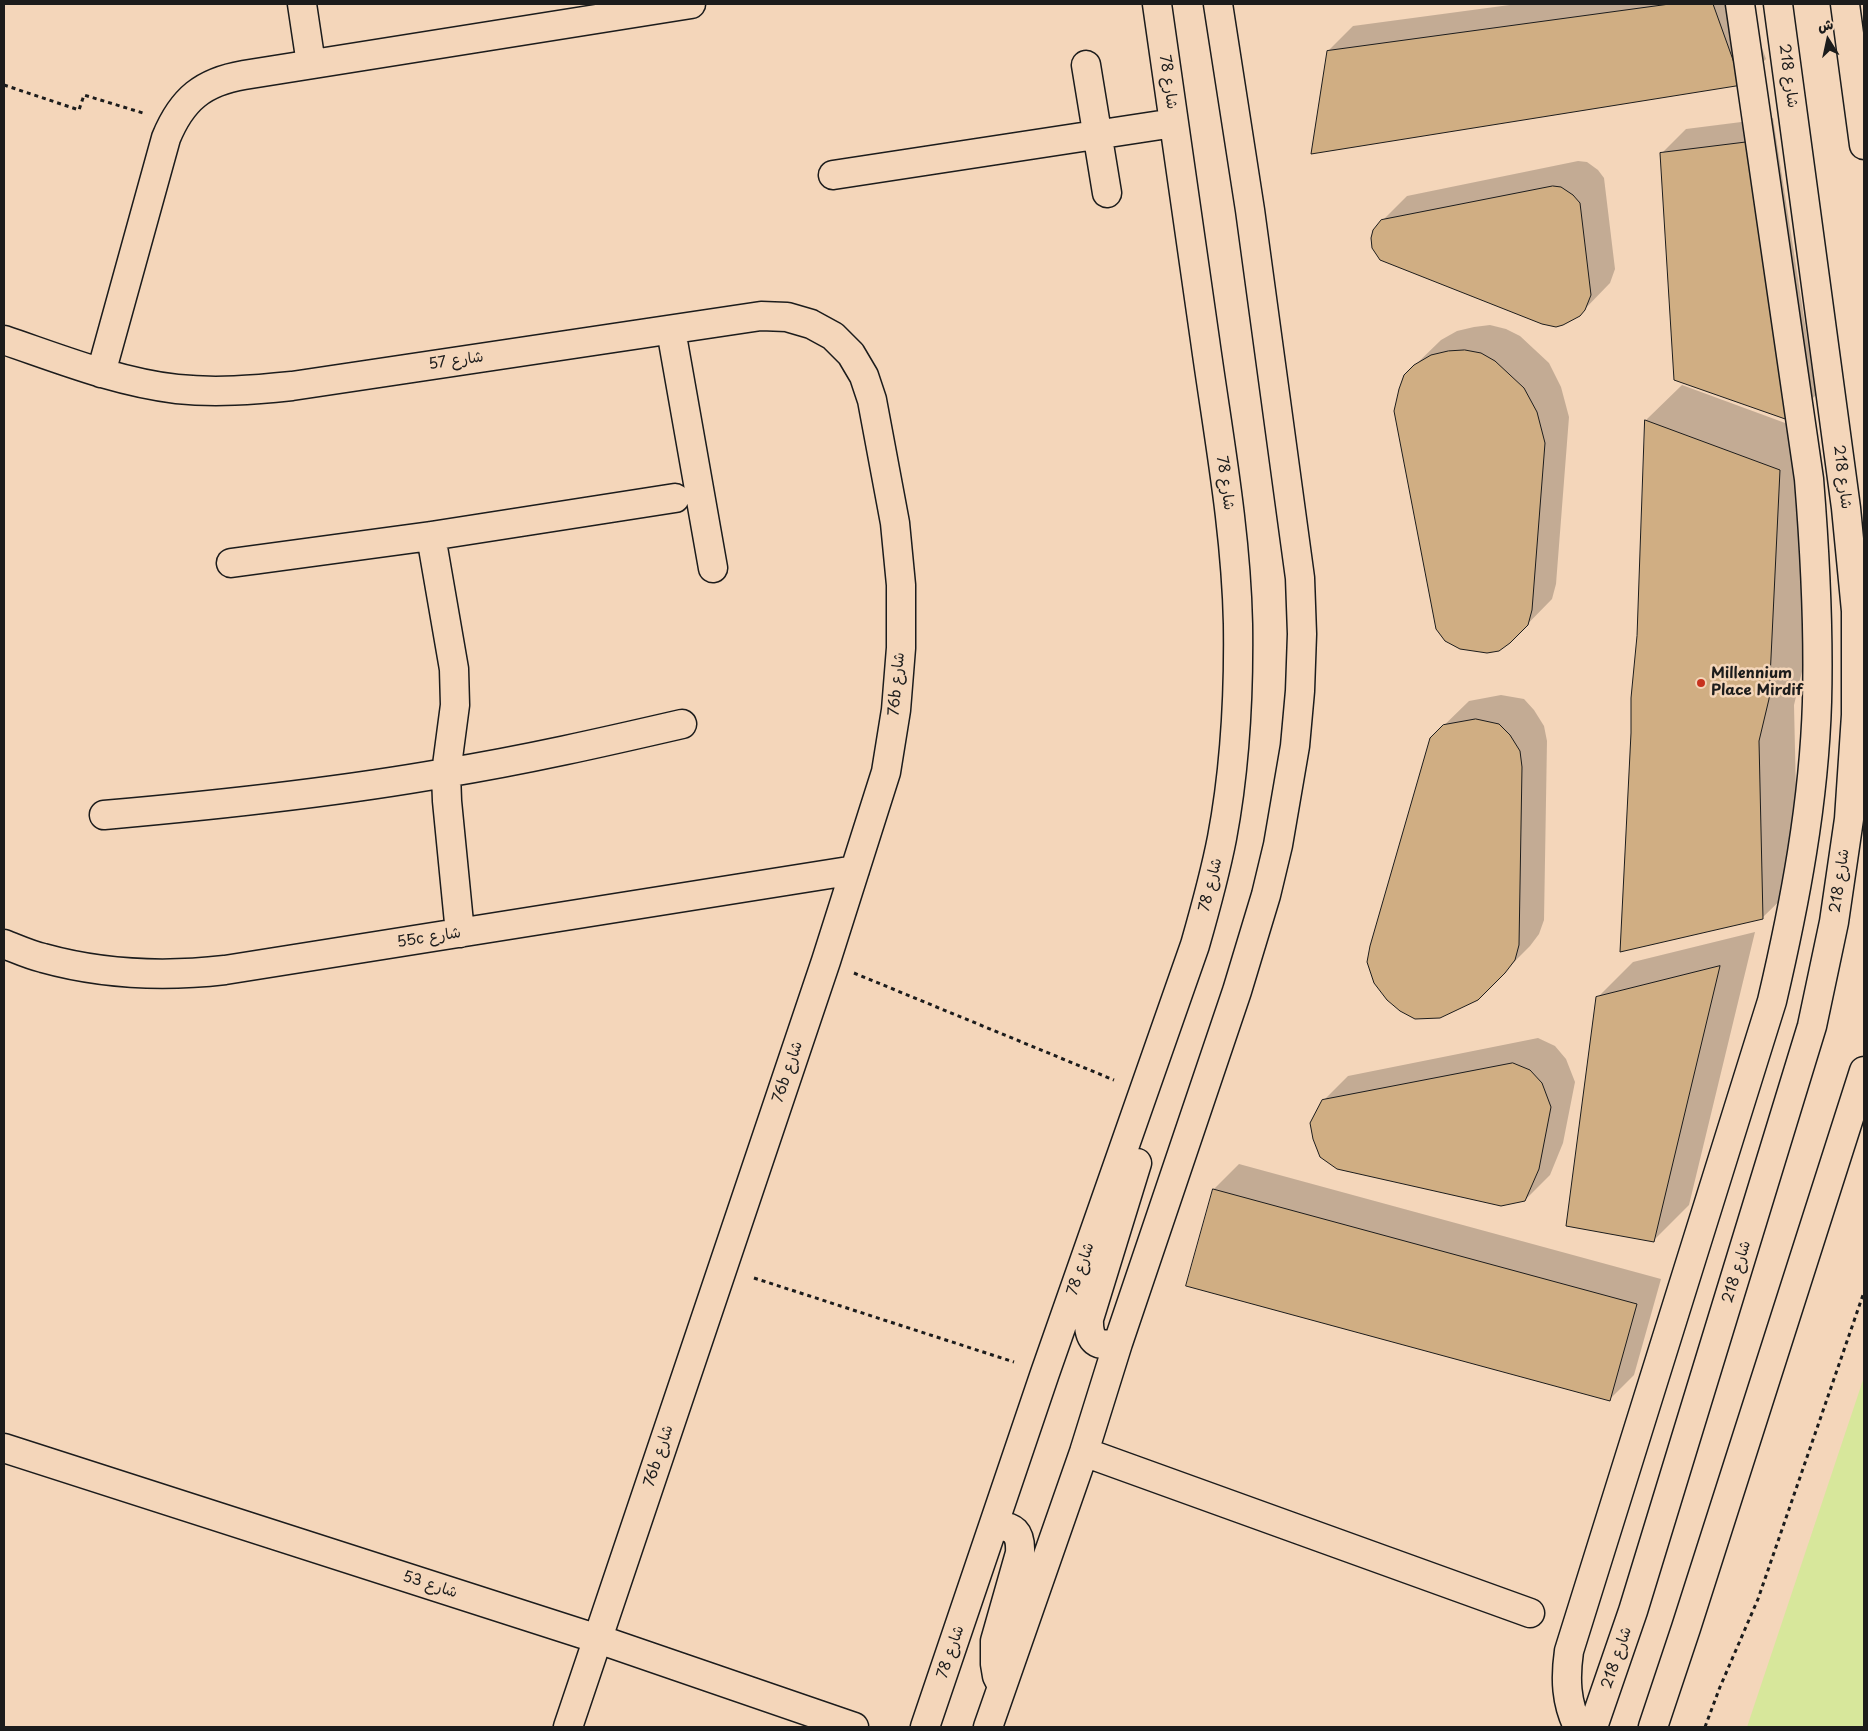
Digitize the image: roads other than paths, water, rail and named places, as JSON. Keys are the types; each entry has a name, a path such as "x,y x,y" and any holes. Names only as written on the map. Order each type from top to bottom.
{"street":[{"path":"302,4 311,64"},
{"path":"101,373 166,138 173,122 189,100 210,84 227,78 311,64 691,4"},
{"name":"شارع 78","path":"925,1727 1045,1372 1195,945 1222,838 1230,782 1238,672 1238,624 1231,529 1157,4"},
{"path":"988,1727 1084,1452 1118,1343 1237,991 1266,895 1287,796 1295,746 1302,634 1300,578 1250,210 1218,4"},
{"path":"1578,1727 1570,1709 1566,1690 1569,1652 1772,1001 1789,928 1802,854 1811,779 1817,704 1816,554 1809,479 1740,4"},
{"name":"شارع 218","path":"1593,1727 1633,1611 1812,1026 1834,922 1849,819 1856,715 1856,611 1846,508 1778,4"},
{"path":"1845,4 1864,145"},
{"path":"1086,65 1107,193"},
{"path":"833,175 1174,124"},
{"name":"شارع 57","path":"4,340 101,373 138,383 215,392 254,390 761,316 787,317 811,324 833,336 851,354 864,376 872,400"},
{"path":"670,330 713,568"},
{"name":"76b شارع","path":"568,1727 826,961 886,772 896,710 901,648 900,585 896,523 872,400"},
{"path":"231,563 431,536 674,498"},
{"path":"431,536 454,670 455,705 446,773 448,829 460,933"},
{"path":"104,816 228,804 332,791 446,773 565,751 682,724"},
{"name":"55c شارع","path":"4,944 42,958 78,967 114,973 179,975 226,970 855,870"},
{"path":"1653,1727 1864,1070"},
{"path":"1118,1343 1106,1346 1095,1341 1088,1331 1089,1319 1142,1143 1143,1092"},
{"name":"شارع 53","path":"4,1448 598,1639 854,1727"},
{"path":"1084,1452 1530,1613"},
{"path":"993,1527 1012,1528 1018,1534 1020,1543 1020,1553 995,1641 995,1664 1002,1686"}],"place":[{"name":"Millennium Place Mirdif","path":"1701,683"}]}
